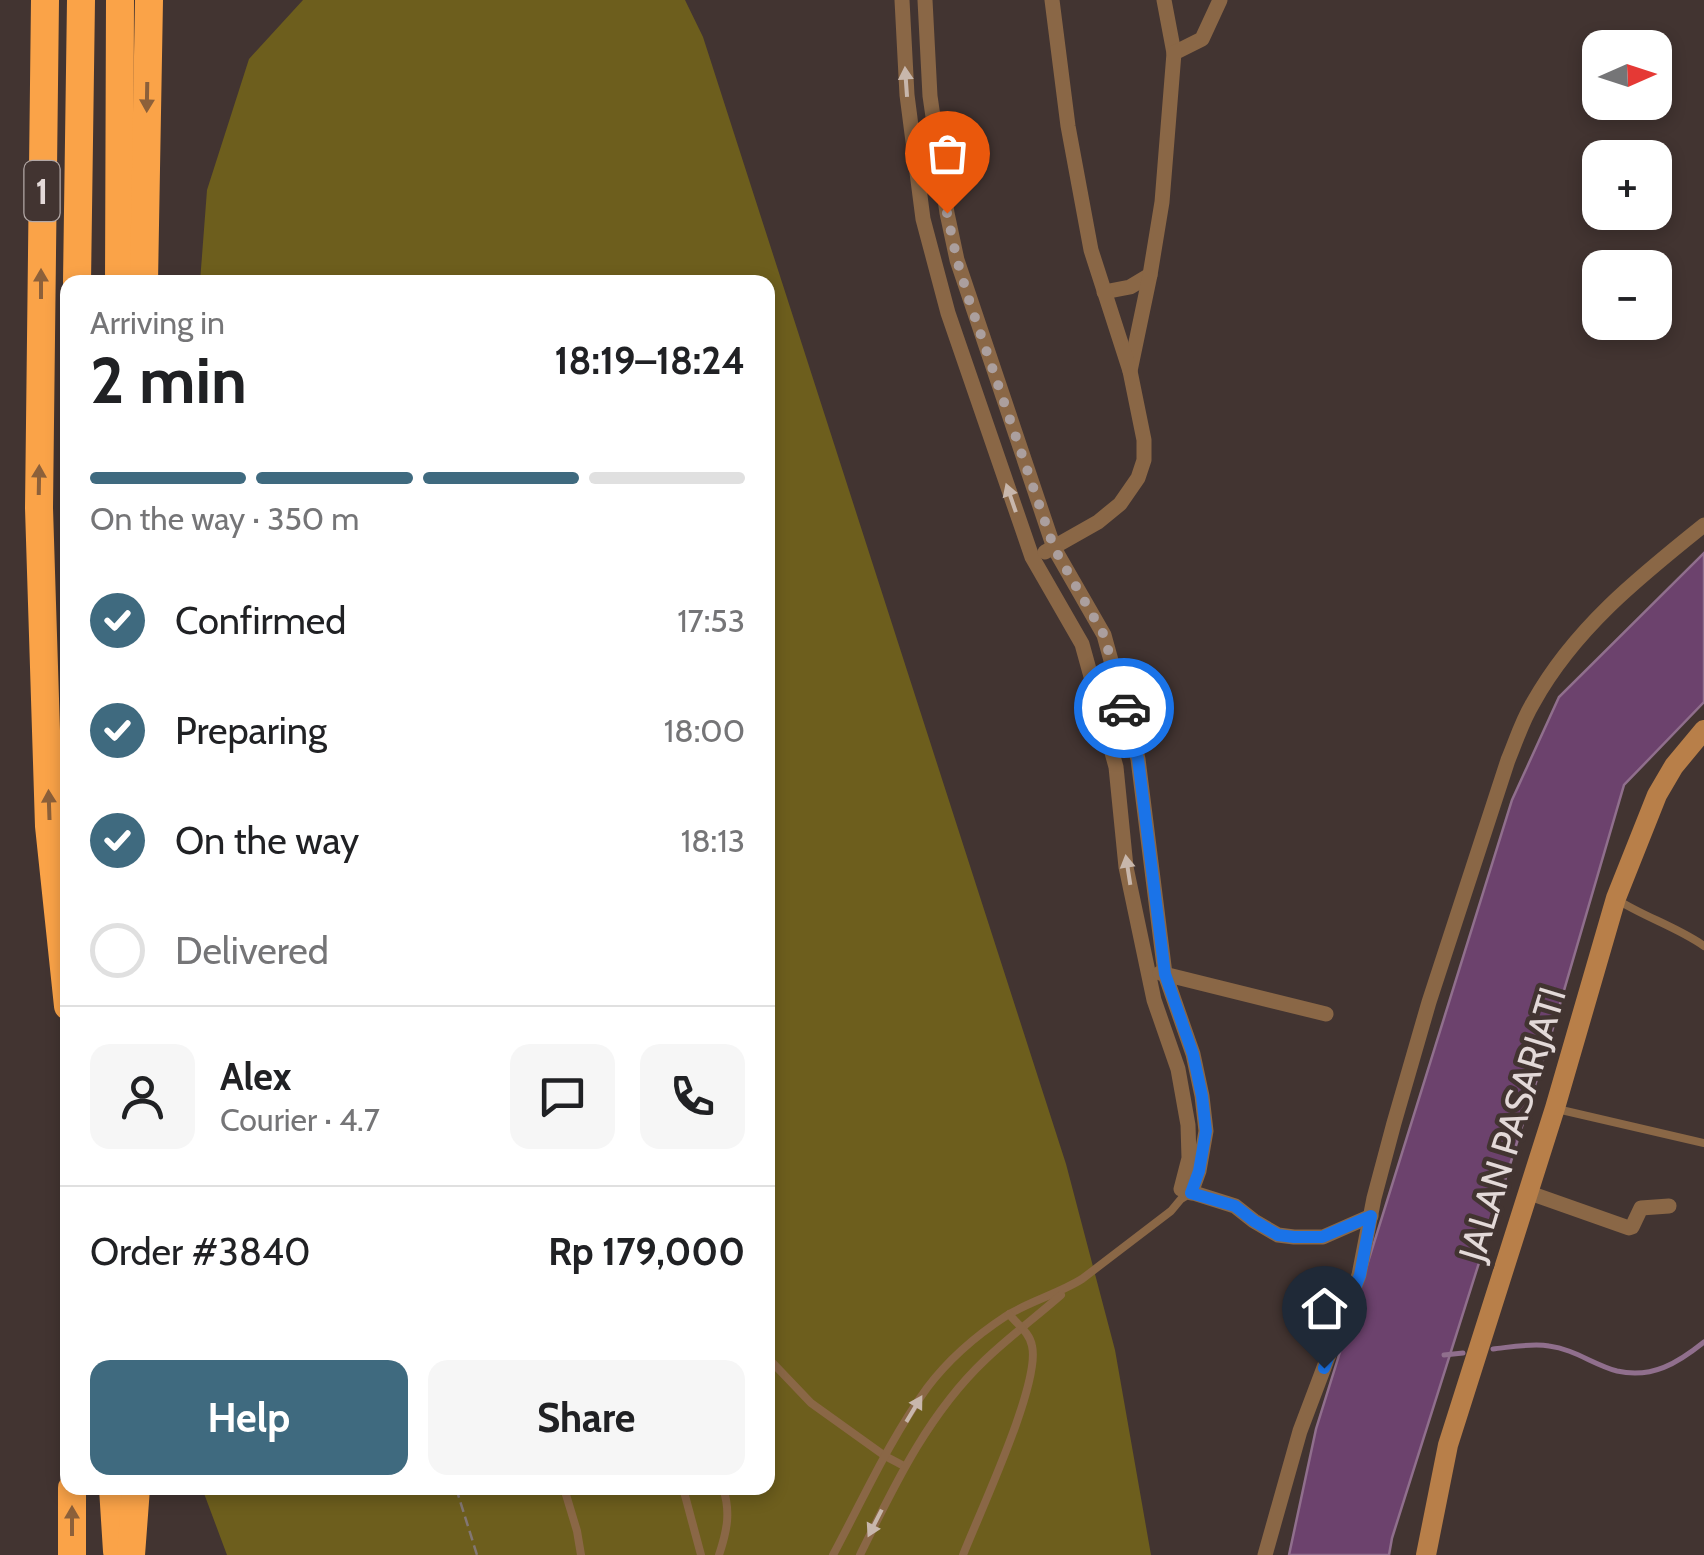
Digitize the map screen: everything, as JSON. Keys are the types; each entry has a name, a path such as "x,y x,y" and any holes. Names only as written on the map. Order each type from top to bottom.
{"highway":[{"name":"1","path":"45,0 39,508 49,826 60,930"},
{"name":"1","path":"77,275 80,0"},
{"path":"119,275 120,0"},
{"path":"144,275 149,0"},
{"path":"72,1495 72,1555"},
{"path":"113,1495 117,1555"},
{"path":"131,1555 135,1495"}],"main road":[{"name":"JALAN PASARJATI","path":"1426,1555 1448,1445 1555,1108 1616,898 1657,794 1704,730"}],"street":[{"path":"902,0 907,96 923,219 948,313 1032,556 1082,644 1116,767 1126,867 1154,1000 1178,1069 1188,1125 1184,1194"},
{"path":"925,0 930,96 957,260 1054,548 1104,635 1138,759 1165,974 1193,1054 1206,1131 1199,1171 1184,1194"},
{"path":"1032,556 1054,548 1120,504 1138,478 1144,460 1144,440 1130,371 1090,250 1052,0"},
{"path":"1130,371 1162,202 1174,53 1164,0"},
{"path":"1174,53 1202,38 1220,0"},
{"path":"1104,292 1130,287 1150,275"},
{"path":"1265,1555 1300,1431 1360,1275 1394,1123 1508,760 1548,678 1594,619 1704,525"},
{"path":"1148,971 1326,1014"},
{"path":"1527,1192 1628,1228 1641,1208 1669,1206"},
{"path":"1184,1194 1235,1206 1278,1235 1294,1237 1322,1237 1371,1216"}],"lane":[{"path":"1616,898 1704,946"},
{"path":"1555,1108 1704,1143"},
{"path":"860,1555 904,1466 942,1409 984,1361 1068,1288 1170,1211 1184,1194"},
{"path":"833,1555 928,1386 971,1342 1009,1314 1068,1288"},
{"path":"963,1555 1031,1375 1034,1349 1009,1314"},
{"path":"775,1366 810,1403 904,1466"},
{"path":"566,1495 581,1555"},
{"path":"685,1495 700,1555"},
{"path":"720,1555 728,1528 724,1495"}],"path":[{"path":"458,1495 477,1555"}],"shaded area":[{"path":"303,0 685,0 703,37 1066,1164 1115,1350 1151,1555 227,1555 205,1495 775,1495 775,275 201,275 207,190 249,59"},
{"path":"1704,553 1704,702 1624,785 1551,1035 1389,1555 1289,1555 1316,1429 1512,800 1559,697"}],"waterway":[{"path":"1493,1349 1549,1346 1617,1371 1642,1373 1674,1363 1704,1342"},
{"path":"1444,1355 1463,1353"}],"way so far":[{"path":"947,213 970,303 1054,548 1104,635 1124,708"}],"route":[{"path":"1124,708 1138,759 1165,974 1193,1054 1202,1096 1206,1131 1191,1193 1235,1206 1278,1235 1322,1237 1371,1216 1360,1275 1324,1368"}]}
